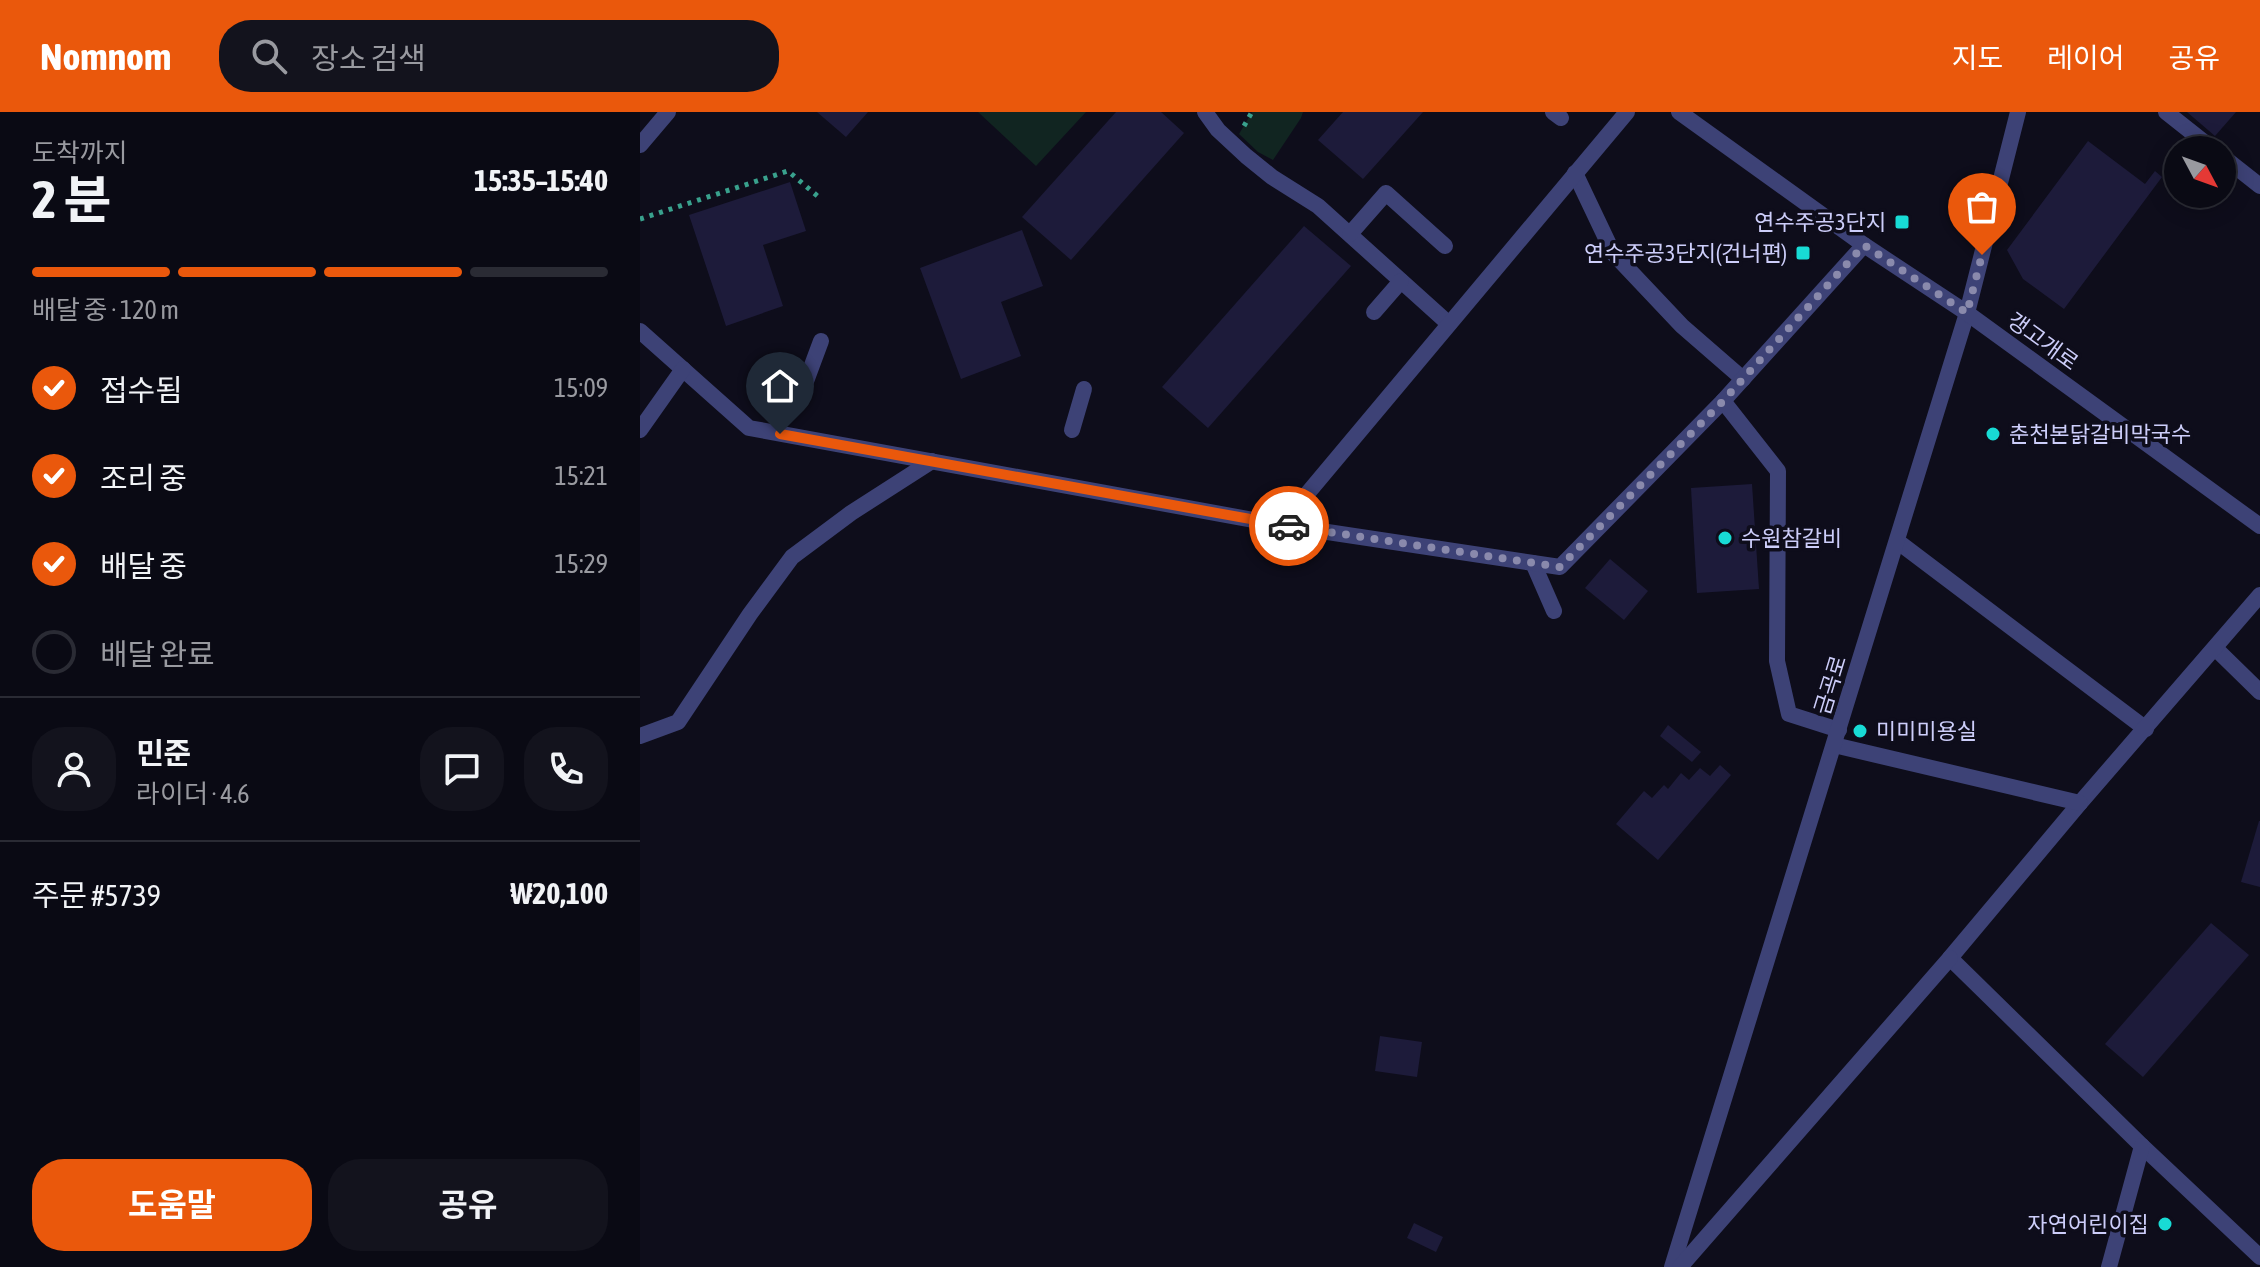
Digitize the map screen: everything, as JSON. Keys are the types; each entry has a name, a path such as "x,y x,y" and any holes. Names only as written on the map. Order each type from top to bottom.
{"street":[{"path":"640,145 668,112"},
{"path":"1205,112 1218,130 1246,156 1272,177 1318,206 1449,324"},
{"path":"1281,525 1627,112"},
{"name":"갱고개로","path":"1679,112 1864,245 1967,313 2260,526"},
{"name":"금곡로","path":"1672,1267 1967,313 2018,112"},
{"path":"2166,112 2196,136"},
{"path":"2236,167 2254,181 2260,163"},
{"path":"1575,173 1613,253 1682,326 1743,379"},
{"path":"1350,234 1386,193 1445,246"},
{"path":"640,331 749,428 1281,525 1560,567 1723,401 1864,245"},
{"path":"1374,312 1401,281"},
{"path":"805,384 821,341"},
{"path":"640,430 683,369"},
{"path":"1072,430 1084,389"},
{"path":"1723,401 1778,471 1777,661 1789,714 1836,737 2080,803"},
{"path":"640,736 678,722 792,557 851,513 932,461"},
{"path":"1897,541 2146,729"},
{"path":"1533,563 1554,611"},
{"path":"1680,1267 1950,958 2260,595"},
{"path":"2215,648 2260,692"},
{"path":"1950,958 2260,1257"},
{"path":"2109,1267 2142,1146"}],"path":[{"path":"640,219 788,171 821,199"}],"green space":[{"path":"978,112 1086,112 1036,166"},
{"path":"1252,112 1303,112 1273,160 1258,152 1239,134"}],"building":[{"path":"817,112 868,112 846,137"},
{"path":"1116,112 1161,112 1184,133 1071,260 1022,217"},
{"path":"1343,112 1423,112 1363,179 1318,140"},
{"path":"2187,112 2236,112 2215,136"},
{"path":"2088,141 2145,184 2155,171 2162,177 2064,309 2023,279 2007,250"},
{"path":"790,182 806,231 763,245 783,306 726,326 689,215"},
{"path":"1304,226 1351,266 1208,428 1162,387"},
{"path":"1022,230 1043,286 1001,302 1021,356 961,379 920,268"},
{"name":"수원참갈비","path":"1752,484 1759,589 1697,593 1691,488"},
{"path":"1610,559 1648,591 1624,620 1585,588"},
{"path":"1668,725 1701,752 1692,762 1660,736"},
{"path":"1720,765 1731,775 1658,860 1616,824 1644,791 1652,798 1664,785 1668,789 1681,773 1689,780 1700,768 1710,776"},
{"path":"2260,821 2260,887 2241,882"},
{"path":"2211,923 2249,955 2143,1077 2105,1044"},
{"path":"1380,1036 1422,1042 1417,1077 1375,1071"},
{"path":"1414,1223 1443,1237 1436,1252 1407,1238"}],"way so far":[{"path":"1289,526 1560,567 1723,401 1864,245 1967,313 1982,255"}],"place":[{"name":"연수주공3단지","path":"1902,222"},
{"name":"연수주공3단지(건너편)","path":"1803,253"},
{"name":"춘천본닭갈비막국수","path":"1993,434"},
{"name":"수원참갈비","path":"1725,538"},
{"name":"미미미용실","path":"1860,731"},
{"name":"자연어린이집","path":"2165,1224"}],"route":[{"path":"780,434 1289,526"}]}
